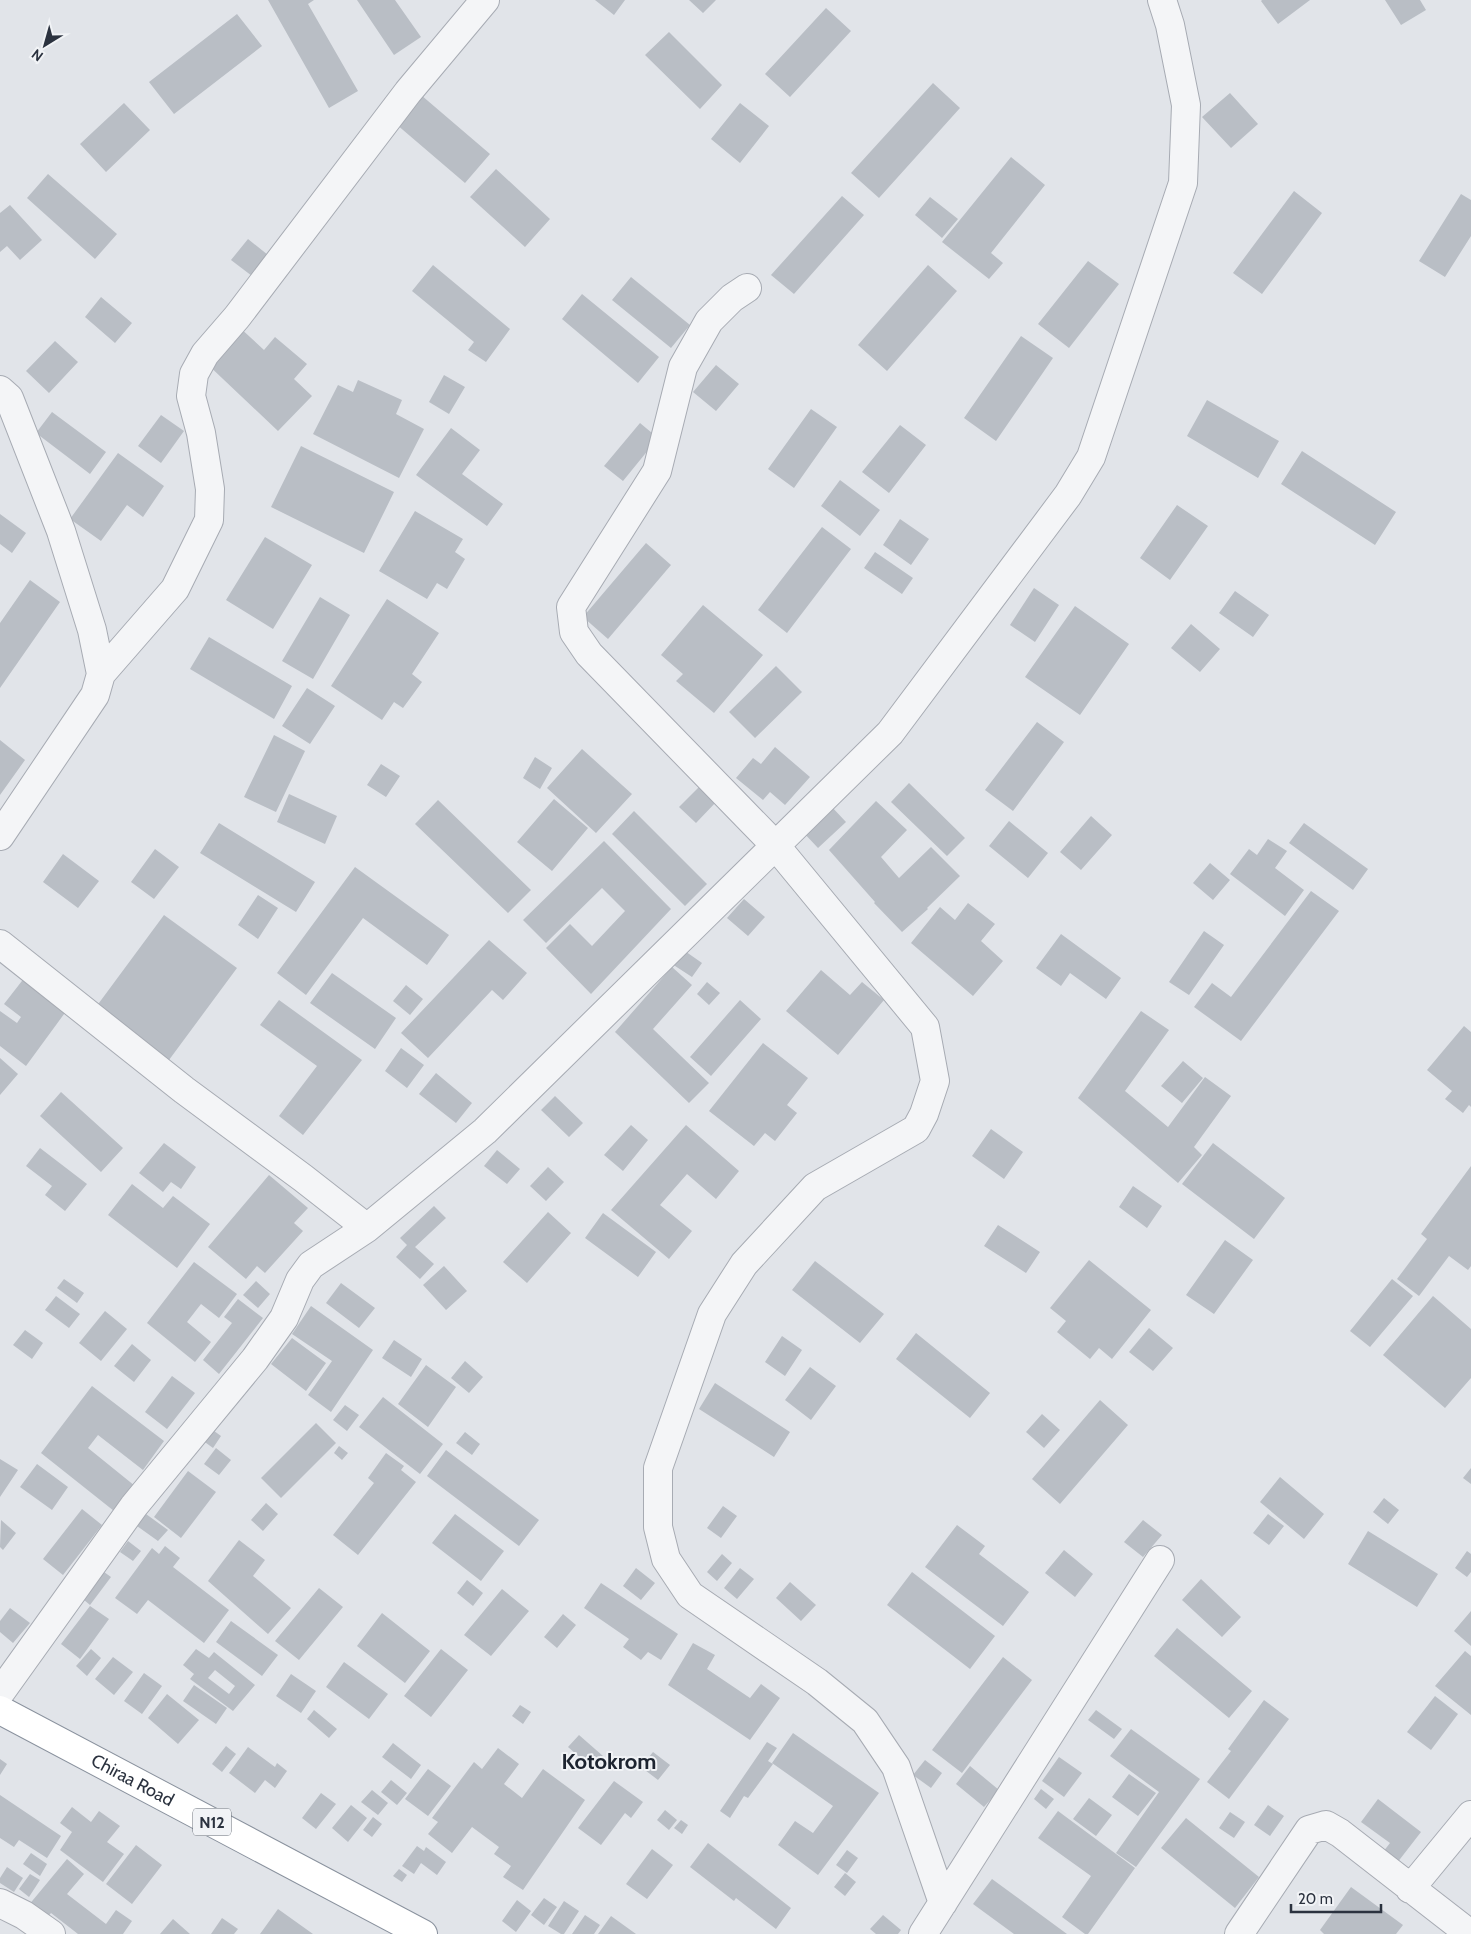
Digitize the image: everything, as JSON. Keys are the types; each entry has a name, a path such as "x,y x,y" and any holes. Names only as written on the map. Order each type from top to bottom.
{"highway":[{"name":"Chiraa Road","path":"0,1710 415,1932"}],"street":[{"path":"0,836 95,695 101,674 175,589 209,520 210,489 201,433 191,396 194,374 201,360 408,92 485,0"},
{"path":"0,1694 134,1506 255,1359 284,1318 300,1280 311,1265 367,1228 485,1131 890,733 1068,495 1091,457 1183,183 1186,105 1170,25 1162,0"},
{"path":"747,288 732,298 709,321 683,367 657,471 571,608 574,632 589,654 775,845 925,1027 935,1081 924,1114 916,1130 815,1187 744,1264 712,1314 658,1468 658,1527 666,1559 690,1594 818,1682 865,1721 896,1767 943,1903"},
{"path":"0,390 8,398 61,531 92,630 101,674"},
{"path":"0,944 184,1090 367,1228"},
{"path":"924,1934 1160,1560"},
{"path":"1410,1889 1471,1815"},
{"path":"1239,1934 1309,1830 1326,1825 1340,1833 1470,1934"},
{"path":"0,1903 24,1914 52,1934"}],"building":[{"path":"268,0 314,0 308,4 358,91 329,108"},
{"path":"357,0 395,0 421,37 394,55"},
{"path":"595,0 625,0 614,15"},
{"path":"689,0 716,0 703,13"},
{"path":"1262,0 1310,0 1278,24"},
{"path":"1385,0 1420,0 1426,10 1401,25"},
{"path":"826,8 851,31 790,97 765,74"},
{"path":"237,14 262,46 174,114 149,82"},
{"path":"669,32 722,85 700,109 645,55"},
{"path":"933,83 960,108 879,198 851,173"},
{"path":"1230,93 1258,124 1231,148 1202,117"},
{"path":"421,95 490,154 465,183 396,124"},
{"path":"124,103 150,130 106,172 80,144"},
{"path":"740,103 769,126 740,163 711,139"},
{"path":"1011,157 1045,185 991,253 1003,263 989,279 942,242"},
{"path":"496,169 550,219 525,247 470,197"},
{"path":"48,174 117,234 95,259 27,198"},
{"path":"1294,191 1322,213 1262,294 1233,273"},
{"path":"1461,194 1471,200 1471,236 1445,277 1419,261"},
{"path":"842,196 864,215 794,294 771,275"},
{"path":"930,197 958,219 942,238 915,215"},
{"path":"10,205 42,240 20,260 7,246 0,252 0,213"},
{"path":"248,239 268,255 252,276 231,260"},
{"path":"1088,261 1119,284 1069,348 1038,324"},
{"path":"433,265 510,329 486,362 468,350 474,342 412,291"},
{"path":"928,265 957,291 887,371 858,345"},
{"path":"631,277 690,325 671,348 612,300"},
{"path":"582,294 659,357 638,383 562,319"},
{"path":"101,297 132,323 115,343 85,317"},
{"path":"238,326 264,350 275,337 307,364 294,379 312,396 278,431 204,361"},
{"path":"1021,336 1053,358 996,441 964,418"},
{"path":"55,341 78,362 49,393 26,371"},
{"path":"716,365 739,384 716,411 693,392"},
{"path":"444,375 465,387 449,414 429,402"},
{"path":"358,380 402,400 396,414 424,429 399,478 313,434 338,385 353,392"},
{"path":"1207,400 1279,441 1258,478 1187,436"},
{"path":"811,409 837,427 794,488 768,469"},
{"path":"52,412 106,452 90,474 36,433"},
{"path":"161,415 184,431 161,463 138,446"},
{"path":"640,423 658,438 623,481 604,466"},
{"path":"900,425 926,445 889,493 862,472"},
{"path":"451,428 480,450 462,474 503,504 487,526 416,475"},
{"path":"301,446 394,492 364,553 271,507"},
{"path":"1302,451 1396,512 1375,545 1281,484"},
{"path":"118,453 164,486 143,517 127,505 101,541 70,519"},
{"path":"840,480 880,510 860,536 821,506"},
{"path":"1177,505 1208,526 1170,580 1140,558"},
{"path":"415,511 463,539 455,552 465,559 447,589 437,583 427,599 379,571"},
{"path":"0,514 26,533 12,553 0,544"},
{"path":"900,519 929,539 911,565 883,545"},
{"path":"822,527 851,549 787,633 758,610"},
{"path":"265,537 312,565 273,629 226,600"},
{"path":"646,543 671,565 608,639 583,617"},
{"path":"875,552 913,578 902,594 864,568"},
{"path":"30,580 60,602 0,688 0,623"},
{"path":"1034,588 1059,605 1035,642 1010,625"},
{"path":"1235,591 1269,615 1253,637 1219,613"},
{"path":"320,597 350,615 313,679 282,661"},
{"path":"387,599 439,633 412,674 422,682 403,708 394,702 382,720 331,686"},
{"path":"703,605 763,655 714,713 676,681 683,674 661,655"},
{"path":"1075,606 1129,644 1080,715 1025,677"},
{"path":"1191,624 1220,649 1200,672 1171,648"},
{"path":"209,637 292,686 274,719 190,669"},
{"path":"776,666 802,692 755,738 729,712"},
{"path":"307,688 335,706 310,744 282,726"},
{"path":"1037,722 1064,742 1013,811 985,790"},
{"path":"274,735 305,751 276,812 244,797"},
{"path":"0,740 25,760 0,795"},
{"path":"775,747 810,777 785,805 770,792 763,800 736,778 753,758 761,764"},
{"path":"582,749 632,794 596,833 547,788"},
{"path":"535,757 552,768 540,789 523,778"},
{"path":"381,764 400,776 386,797 367,785"},
{"path":"909,783 965,838 947,856 891,802"},
{"path":"700,786 717,801 696,823 679,807"},
{"path":"289,794 337,816 325,844 277,822"},
{"path":"554,799 588,828 552,871 517,842"},
{"path":"438,800 531,890 508,913 415,824"},
{"path":"876,801 907,830 881,857 899,878 931,847 960,876 928,909 902,932 874,903 829,850"},
{"path":"830,805 846,822 818,848 802,831"},
{"path":"634,811 707,884 685,906 612,834"},
{"path":"1091,816 1112,835 1081,870 1060,852"},
{"path":"1009,821 1048,853 1028,878 989,846"},
{"path":"219,823 315,882 296,912 200,853"},
{"path":"1304,823 1368,869 1353,890 1289,843"},
{"path":"1268,839 1287,851 1275,868 1304,890 1285,916 1230,874 1249,849 1257,855"},
{"path":"604,841 671,909 591,994 546,948 570,924 592,946 625,911 602,888 546,943 523,920"},
{"path":"155,849 179,867 154,899 131,882"},
{"path":"63,854 99,881 78,908 43,882"},
{"path":"1210,863 1230,880 1213,900 1193,883"},
{"path":"355,867 449,935 427,965 363,918 306,995 277,973"},
{"path":"1311,891 1339,911 1241,1041 1194,1007 1212,983 1231,997"},
{"path":"258,895 278,908 258,939 238,925"},
{"path":"744,899 765,917 748,936 727,918"},
{"path":"968,903 995,924 981,941 1003,961 973,996 911,943 940,907 955,920"},
{"path":"164,915 237,968 169,1060 96,1007"},
{"path":"1204,931 1224,945 1189,995 1169,982"},
{"path":"1061,934 1121,978 1106,999 1070,973 1061,986 1036,968"},
{"path":"489,940 527,973 503,1000 492,990 428,1058 401,1033"},
{"path":"682,949 702,963 692,977 672,964"},
{"path":"672,967 692,985 653,1029 709,1083 689,1103 615,1032"},
{"path":"821,970 850,995 862,982 884,1000 838,1055 786,1011"},
{"path":"332,973 396,1018 375,1049 310,1003"},
{"path":"25,977 67,1010 26,1066 0,1046 0,1011 17,1023 21,1017 4,1004"},
{"path":"707,982 720,993 709,1005 697,994"},
{"path":"406,985 423,999 410,1015 393,1001"},
{"path":"279,1000 362,1060 303,1135 279,1116 317,1066 260,1025"},
{"path":"740,1000 761,1019 711,1076 690,1057"},
{"path":"1141,1011 1169,1030 1125,1091 1168,1127 1205,1077 1231,1096 1194,1147 1202,1155 1178,1183 1078,1098"},
{"path":"1464,1026 1471,1032 1471,1107 1469,1105 1463,1113 1445,1099 1452,1091 1427,1070"},
{"path":"763,1043 808,1078 787,1105 797,1113 775,1141 765,1133 754,1146 709,1111"},
{"path":"401,1048 424,1065 407,1088 385,1071"},
{"path":"0,1058 18,1074 0,1095"},
{"path":"1183,1061 1203,1078 1182,1103 1161,1086"},
{"path":"436,1073 472,1103 456,1123 419,1094"},
{"path":"61,1092 123,1148 101,1172 40,1116"},
{"path":"555,1096 583,1123 569,1137 541,1110"},
{"path":"631,1125 648,1140 623,1171 604,1155"},
{"path":"686,1125 739,1171 716,1199 687,1174 660,1205 692,1231 669,1259 611,1210"},
{"path":"991,1129 1023,1152 1004,1179 972,1156"},
{"path":"164,1143 196,1167 181,1189 171,1182 163,1192 139,1173"},
{"path":"1213,1143 1285,1198 1254,1239 1182,1184"},
{"path":"40,1148 87,1184 65,1211 45,1195 52,1186 26,1166"},
{"path":"497,1150 520,1169 507,1184 484,1166"},
{"path":"1471,1166 1471,1266 1468,1270 1449,1256 1419,1296 1397,1279 1427,1239 1421,1234"},
{"path":"548,1167 564,1182 546,1201 530,1186"},
{"path":"269,1175 308,1208 294,1223 303,1231 265,1273 257,1266 246,1279 208,1247"},
{"path":"132,1184 163,1208 173,1196 210,1224 177,1268 108,1215"},
{"path":"1133,1186 1162,1206 1147,1228 1119,1207"},
{"path":"434,1206 446,1218 415,1247 434,1264 420,1279 396,1257 407,1245 400,1238"},
{"path":"548,1212 571,1233 527,1283 503,1262"},
{"path":"603,1213 656,1252 638,1277 585,1238"},
{"path":"998,1225 1040,1252 1026,1273 984,1246"},
{"path":"1225,1240 1253,1260 1214,1314 1186,1295"},
{"path":"1089,1260 1151,1310 1112,1359 1099,1348 1090,1359 1057,1332 1066,1321 1050,1308"},
{"path":"815,1261 884,1314 860,1343 792,1290"},
{"path":"194,1262 237,1294 219,1318 201,1304 187,1322 211,1342 195,1362 147,1323"},
{"path":"444,1266 467,1291 446,1310 423,1285"},
{"path":"64,1279 84,1293 77,1303 57,1288"},
{"path":"1392,1279 1413,1296 1370,1347 1350,1331"},
{"path":"256,1281 270,1294 258,1308 243,1295"},
{"path":"341,1283 375,1308 359,1328 326,1303"},
{"path":"56,1296 80,1314 69,1328 45,1310"},
{"path":"1433,1296 1471,1329 1471,1378 1445,1408 1383,1355"},
{"path":"238,1299 263,1318 219,1374 203,1360 232,1323 224,1317"},
{"path":"311,1306 373,1350 331,1412 308,1395 332,1361 292,1334"},
{"path":"105,1311 127,1329 101,1361 79,1343"},
{"path":"1149,1328 1173,1348 1153,1371 1129,1352"},
{"path":"25,1330 43,1343 32,1359 13,1345"},
{"path":"916,1333 990,1393 970,1418 896,1359"},
{"path":"782,1336 802,1350 785,1376 765,1362"},
{"path":"292,1338 326,1363 306,1391 271,1364"},
{"path":"394,1340 422,1359 411,1377 382,1358"},
{"path":"132,1344 151,1360 134,1382 114,1366"},
{"path":"465,1361 483,1377 469,1393 451,1378"},
{"path":"426,1365 456,1387 428,1427 398,1404"},
{"path":"810,1367 836,1386 811,1420 785,1400"},
{"path":"172,1376 195,1393 167,1429 145,1412"},
{"path":"715,1383 790,1432 774,1457 699,1409"},
{"path":"92,1386 164,1441 143,1470 98,1435 88,1448 135,1486 114,1511 41,1453"},
{"path":"383,1397 443,1444 420,1474 359,1427"},
{"path":"1100,1400 1128,1425 1060,1504 1032,1479"},
{"path":"345,1405 359,1415 347,1431 333,1420"},
{"path":"1042,1414 1060,1430 1044,1448 1026,1432"},
{"path":"316,1423 336,1443 281,1498 261,1478"},
{"path":"210,1428 221,1436 213,1448 202,1440"},
{"path":"465,1432 480,1444 472,1455 456,1443"},
{"path":"339,1446 348,1453 342,1460 334,1453"},
{"path":"216,1448 231,1460 219,1475 204,1464"},
{"path":"446,1450 539,1520 519,1546 427,1476"},
{"path":"386,1453 404,1466 401,1470 416,1482 358,1555 333,1535 374,1483 368,1478"},
{"path":"0,1459 18,1470 0,1497"},
{"path":"37,1464 68,1487 52,1510 20,1487"},
{"path":"1471,1468 1471,1484 1463,1478"},
{"path":"188,1471 216,1492 181,1538 154,1517"},
{"path":"1280,1477 1324,1514 1304,1539 1260,1502"},
{"path":"1384,1498 1399,1510 1388,1524 1373,1512"},
{"path":"266,1503 278,1514 263,1531 251,1520"},
{"path":"723,1506 737,1516 721,1538 707,1528"},
{"path":"82,1509 102,1525 63,1575 43,1559"},
{"path":"146,1514 168,1530 158,1541 137,1526"},
{"path":"455,1514 504,1551 481,1581 432,1543"},
{"path":"1268,1514 1284,1526 1269,1545 1253,1533"},
{"path":"1,1520 16,1533 3,1550 0,1547"},
{"path":"1143,1520 1162,1535 1143,1557 1124,1542"},
{"path":"957,1525 985,1546 979,1554 1029,1592 1003,1626 925,1567"},
{"path":"1368,1531 1438,1574 1417,1607 1348,1564"},
{"path":"239,1540 265,1560 253,1576 291,1608 268,1634 208,1581"},
{"path":"128,1541 141,1551 133,1561 120,1552"},
{"path":"165,1546 180,1558 173,1567 229,1610 204,1643 148,1600 137,1614 115,1598 152,1548 159,1554"},
{"path":"1064,1550 1093,1574 1075,1597 1045,1573"},
{"path":"1467,1551 1471,1554 1471,1572 1467,1577 1455,1568"},
{"path":"722,1554 732,1563 717,1581 707,1572"},
{"path":"97,1567 111,1577 90,1605 77,1594"},
{"path":"636,1568 655,1583 641,1600 623,1586"},
{"path":"740,1568 754,1579 737,1599 724,1588"},
{"path":"912,1572 995,1636 970,1669 887,1605"},
{"path":"1201,1579 1241,1617 1222,1637 1182,1600"},
{"path":"467,1580 483,1593 473,1606 457,1593"},
{"path":"790,1582 816,1605 801,1621 776,1598"},
{"path":"601,1583 678,1634 661,1660 648,1652 641,1660 623,1647 629,1639 584,1608"},
{"path":"319,1588 343,1607 299,1660 275,1641"},
{"path":"502,1589 529,1611 491,1656 464,1635"},
{"path":"90,1606 109,1619 80,1659 61,1644"},
{"path":"10,1608 30,1623 13,1643 0,1632 0,1621"},
{"path":"1471,1611 1471,1646 1454,1631"},
{"path":"382,1613 430,1651 405,1683 357,1646"},
{"path":"563,1614 576,1625 557,1648 544,1637"},
{"path":"231,1621 278,1655 262,1676 216,1642"},
{"path":"1177,1628 1252,1691 1229,1718 1154,1656"},
{"path":"693,1643 715,1655 707,1669 750,1698 761,1684 780,1698 750,1740 668,1685"},
{"path":"91,1649 101,1658 87,1676 76,1666"},
{"path":"196,1649 209,1658 214,1652 255,1685 233,1711 190,1679 194,1674 183,1665","holes":["215,1670 235,1686 229,1694 208,1678"]},
{"path":"441,1649 468,1670 431,1717 404,1696"},
{"path":"1465,1651 1471,1656 1471,1715 1435,1686"},
{"path":"113,1657 133,1672 114,1695 95,1679"},
{"path":"1003,1657 1032,1680 962,1773 932,1750"},
{"path":"344,1662 388,1694 369,1719 326,1687"},
{"path":"144,1673 162,1686 142,1714 124,1701"},
{"path":"291,1674 316,1691 301,1713 276,1696"},
{"path":"194,1685 227,1708 216,1724 183,1701"},
{"path":"167,1694 199,1720 178,1744 148,1718"},
{"path":"1435,1696 1458,1714 1431,1750 1407,1732"},
{"path":"1264,1700 1289,1719 1229,1799 1207,1782 1231,1751 1228,1749"},
{"path":"520,1705 531,1712 523,1724 512,1716"},
{"path":"314,1710 337,1729 329,1738 307,1719"},
{"path":"1096,1710 1122,1729 1114,1739 1088,1720"},
{"path":"1131,1729 1200,1779 1136,1867 1116,1853 1159,1792 1110,1756"},
{"path":"793,1733 879,1793 818,1875 778,1845 795,1821 813,1833 833,1806 772,1763"},
{"path":"579,1735 603,1756 592,1768 568,1747"},
{"path":"767,1742 777,1748 768,1761 773,1764 748,1798 744,1796 730,1818 720,1811"},
{"path":"393,1743 421,1765 411,1779 382,1757"},
{"path":"226,1746 236,1754 222,1772 212,1764"},
{"path":"248,1747 275,1767 277,1763 287,1771 275,1788 265,1780 255,1793 229,1773"},
{"path":"498,1748 519,1764 504,1784 522,1798 543,1769 585,1800 523,1890 503,1877 511,1866 494,1854 499,1847 472,1827 452,1853 428,1834 438,1822 432,1818 474,1762 482,1769"},
{"path":"653,1752 670,1765 658,1780 641,1767"},
{"path":"1059,1757 1082,1773 1064,1797 1042,1781"},
{"path":"0,1759 7,1764 0,1775"},
{"path":"925,1760 942,1773 931,1788 913,1775"},
{"path":"970,1766 999,1790 984,1807 956,1784"},
{"path":"428,1769 451,1786 428,1816 405,1799"},
{"path":"1129,1774 1156,1793 1138,1816 1112,1797"},
{"path":"391,1780 407,1793 397,1805 381,1792"},
{"path":"614,1781 643,1802 631,1818 625,1813 601,1845 578,1828"},
{"path":"1041,1789 1054,1799 1046,1809 1034,1799"},
{"path":"372,1790 388,1803 378,1815 361,1802"},
{"path":"321,1793 336,1804 316,1829 302,1818"},
{"path":"0,1795 61,1836 47,1858 19,1840 14,1847 0,1838"},
{"path":"1089,1798 1112,1815 1096,1836 1073,1819"},
{"path":"1378,1799 1421,1832 1397,1863 1383,1852 1390,1843 1361,1822"},
{"path":"351,1805 367,1818 348,1842 332,1828"},
{"path":"1268,1805 1284,1816 1270,1836 1254,1825"},
{"path":"72,1807 91,1822 99,1811 120,1826 107,1842 124,1854 103,1882 60,1850 72,1832 60,1823"},
{"path":"665,1810 677,1820 669,1830 657,1820"},
{"path":"1058,1811 1135,1868 1088,1934 1085,1934 1062,1917 1091,1876 1038,1838"},
{"path":"1230,1812 1245,1822 1234,1838 1219,1828"},
{"path":"373,1817 382,1824 372,1837 363,1830"},
{"path":"1186,1818 1259,1877 1235,1908 1161,1848"},
{"path":"681,1820 688,1825 682,1834 674,1828"},
{"path":"708,1843 791,1908 776,1929 736,1898 734,1901 690,1867"},
{"path":"136,1845 162,1865 132,1904 106,1884"},
{"path":"417,1846 424,1851 426,1847 446,1862 437,1875 421,1863 414,1874 402,1866"},
{"path":"652,1849 673,1865 647,1899 626,1884"},
{"path":"847,1850 858,1858 847,1873 836,1865"},
{"path":"31,1853 47,1864 40,1876 23,1864"},
{"path":"67,1859 84,1874 67,1894 106,1924 116,1910 132,1921 123,1934 78,1934 51,1913 45,1920 28,1906"},
{"path":"7,1867 23,1878 14,1892 0,1883 0,1878"},
{"path":"399,1869 407,1875 402,1882 393,1876"},
{"path":"845,1873 856,1882 845,1896 834,1887"},
{"path":"30,1874 40,1880 29,1897 19,1889"},
{"path":"992,1879 1067,1934 1014,1934 973,1904"},
{"path":"1351,1887 1403,1925 1396,1934 1324,1934 1320,1930"},
{"path":"544,1898 557,1907 544,1925 531,1915"},
{"path":"517,1900 531,1911 516,1932 502,1921"},
{"path":"564,1901 579,1911 564,1934 561,1934 548,1926"},
{"path":"278,1909 313,1934 260,1934"},
{"path":"585,1915 600,1925 594,1934 572,1934"},
{"path":"883,1915 901,1930 898,1934 876,1934 870,1929"},
{"path":"611,1916 636,1934 598,1934"},
{"path":"222,1918 238,1929 234,1934 211,1934"},
{"path":"173,1919 190,1934 160,1934"}],"district":[{"name":"Kotokrom","path":"609,1761"}]}
